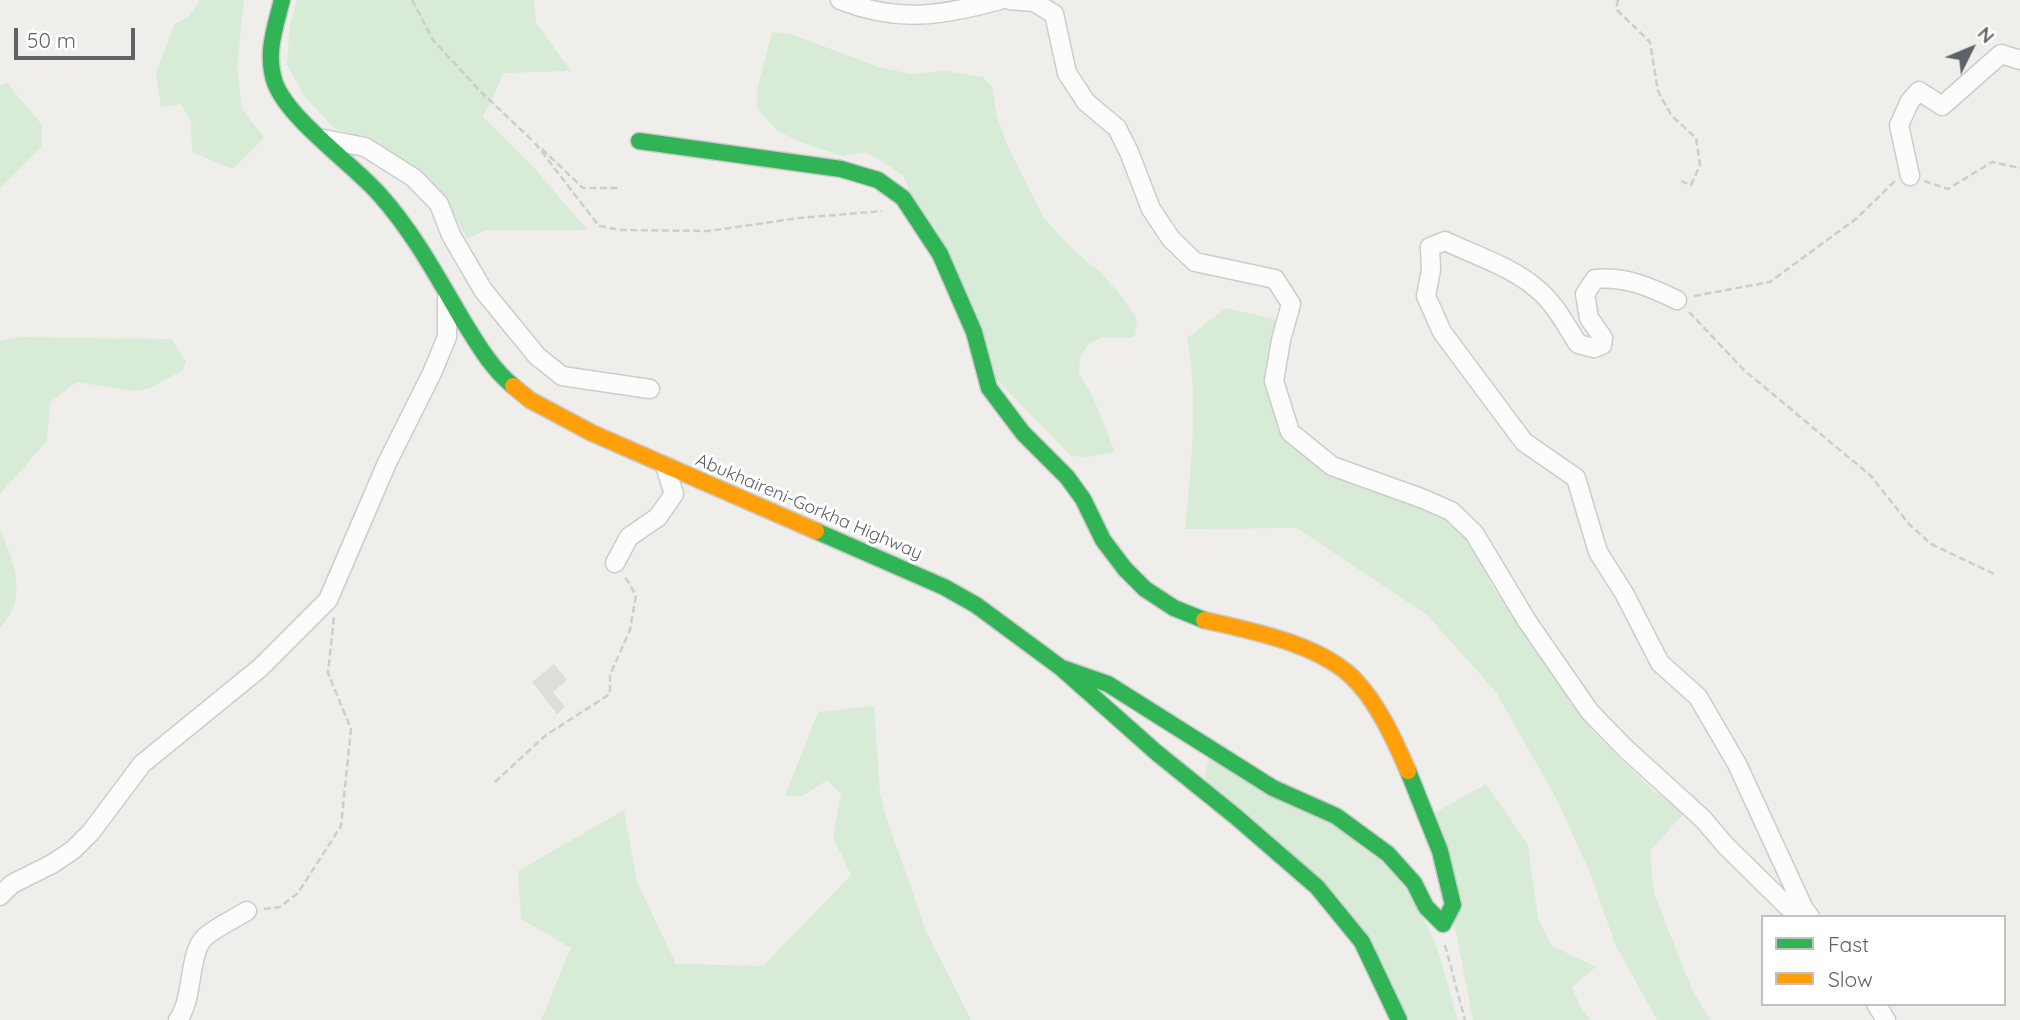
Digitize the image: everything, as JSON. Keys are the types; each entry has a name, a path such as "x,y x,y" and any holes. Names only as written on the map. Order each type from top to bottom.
{"street":[{"name":"Abukhaireni-Gorkha Highway","path":"282,0 270,48 276,85 286,102 321,139 380,194 413,237 487,359 503,378 530,400 592,433 944,587 976,605 1060,667 1157,754 1235,816 1317,887 1362,942 1399,1020"},
{"path":"840,0 863,9 907,16 955,12 1000,0"},
{"path":"1009,0 1034,2 1054,14 1067,73 1086,102 1117,128 1151,209 1171,239 1195,262 1275,279 1292,304 1281,340 1274,382 1290,432 1332,466 1451,511 1474,533 1527,621 1590,712 1625,748 1695,811 1787,906 1800,915"},
{"path":"1910,176 1899,125 1910,102 1919,91 1942,106 2001,54 2020,60"},
{"path":"321,139 365,147 414,178 439,204 451,235 483,290 537,356 562,376 650,389"},
{"path":"639,141 841,169 878,180 903,198 940,254 974,332 989,388 1023,433 1067,477 1083,499 1102,540 1125,569 1145,589 1174,608 1197,618 1277,637 1338,666 1357,682 1377,710 1406,767 1440,851 1453,905 1443,924 1426,907 1414,883 1388,854 1336,816 1273,788 1108,684 1060,667"},
{"path":"1677,300 1630,280 1614,277 1595,279 1585,294 1589,318 1603,338 1602,345 1594,348 1578,344 1561,317 1537,288 1509,270 1445,241 1430,247 1431,270 1426,296 1442,332 1524,442 1576,478 1598,552 1624,593 1660,663 1698,698 1731,753 1808,915"},
{"path":"0,896 12,884 73,850 91,832 142,764 260,668 328,600 387,463 447,337 447,291"},
{"path":"615,563 629,537 658,517 674,494 665,466"},
{"path":"178,1020 185,1011 195,960 203,939 247,911"}],"path":[{"path":"412,0 433,40 482,93 583,188 619,188"},
{"path":"1618,0 1616,9 1650,43 1658,91 1671,115 1696,138 1700,165 1690,186 1678,180"},
{"path":"535,143 599,226 620,230 708,232 800,218 884,211"},
{"path":"1677,300 1770,282 1857,218 1898,178 1910,176 1948,189 1992,162 2020,167"},
{"path":"1677,300 1744,370 1871,476 1909,524 1931,544 1994,574"},
{"path":"495,782 545,735 610,694 610,675 630,630 636,595 615,563"},
{"path":"247,911 280,907 298,893 341,826 351,729 328,673 334,618 328,600"},
{"path":"1443,924 1446,949 1465,1020"}],"shaded area":[{"path":"554,664 567,680 553,692 565,707 557,714 532,682"}],"green space":[{"path":"200,0 244,0 237,68 242,109 264,138 233,169 192,152 191,122 181,104 161,107 156,73 174,25 190,15"},
{"path":"297,0 534,0 536,23 571,71 504,73 483,117 537,171 587,230 486,230 467,239 448,203 423,173 359,137 334,128 304,96 287,64 290,23"},
{"path":"772,32 791,34 878,67 911,74 945,71 983,77 992,87 997,116 1007,145 1044,218 1073,250 1099,271 1137,319 1135,335 1132,338 1101,337 1087,346 1080,358 1079,373 1093,397 1115,452 1087,457 1071,456 993,376 903,175 866,152 842,156 777,131 757,108 757,90"},
{"path":"7,83 42,125 41,147 0,188 0,86"},
{"path":"1226,308 1277,320 1265,378 1279,420 1374,485 1448,521 1477,550 1491,584 1549,671 1575,701 1592,731 1652,790 1686,811 1650,851 1654,894 1693,992 1711,1020 1657,1020 1615,944 1591,875 1558,802 1496,692 1427,615 1297,528 1185,529 1193,410 1187,338"},
{"path":"20,337 171,339 186,361 183,370 151,388 134,391 77,382 50,402 47,441 0,494 0,341"},
{"path":"0,529 14,567 17,592 9,616 0,627"},
{"path":"874,706 880,795 888,822 926,931 971,1020 541,1020 571,948 521,919 518,871 624,810 637,882 676,964 763,966 851,875 833,837 841,794 827,780 803,796 785,796 818,712"},
{"path":"1210,754 1333,821 1387,861 1422,915 1437,947 1458,1020 1410,1020 1365,934 1202,789"},
{"path":"1486,784 1528,845 1538,918 1552,946 1596,967 1572,987 1581,1008 1591,1020 1473,1020 1433,814"}],"traffic: fast":[{"path":"282,0 271,51 272,72 282,97 307,127 392,209 424,255 485,355 513,386"},
{"path":"639,141 841,169 878,180 903,198 940,254 974,332 989,388 1023,433 1067,477 1083,499 1103,540 1125,569 1145,589 1174,608 1204,620"},
{"path":"816,531 944,587 976,605 1060,667 1157,753 1317,887 1362,942 1399,1020"},
{"path":"1062,668 1108,684 1273,788 1336,816 1388,854 1414,883 1426,907 1443,924 1453,905 1440,851 1408,771"}],"traffic: slow":[{"path":"513,386 530,400 592,433 816,531"},
{"path":"1204,620 1285,641 1343,669 1372,702 1408,771"}]}
